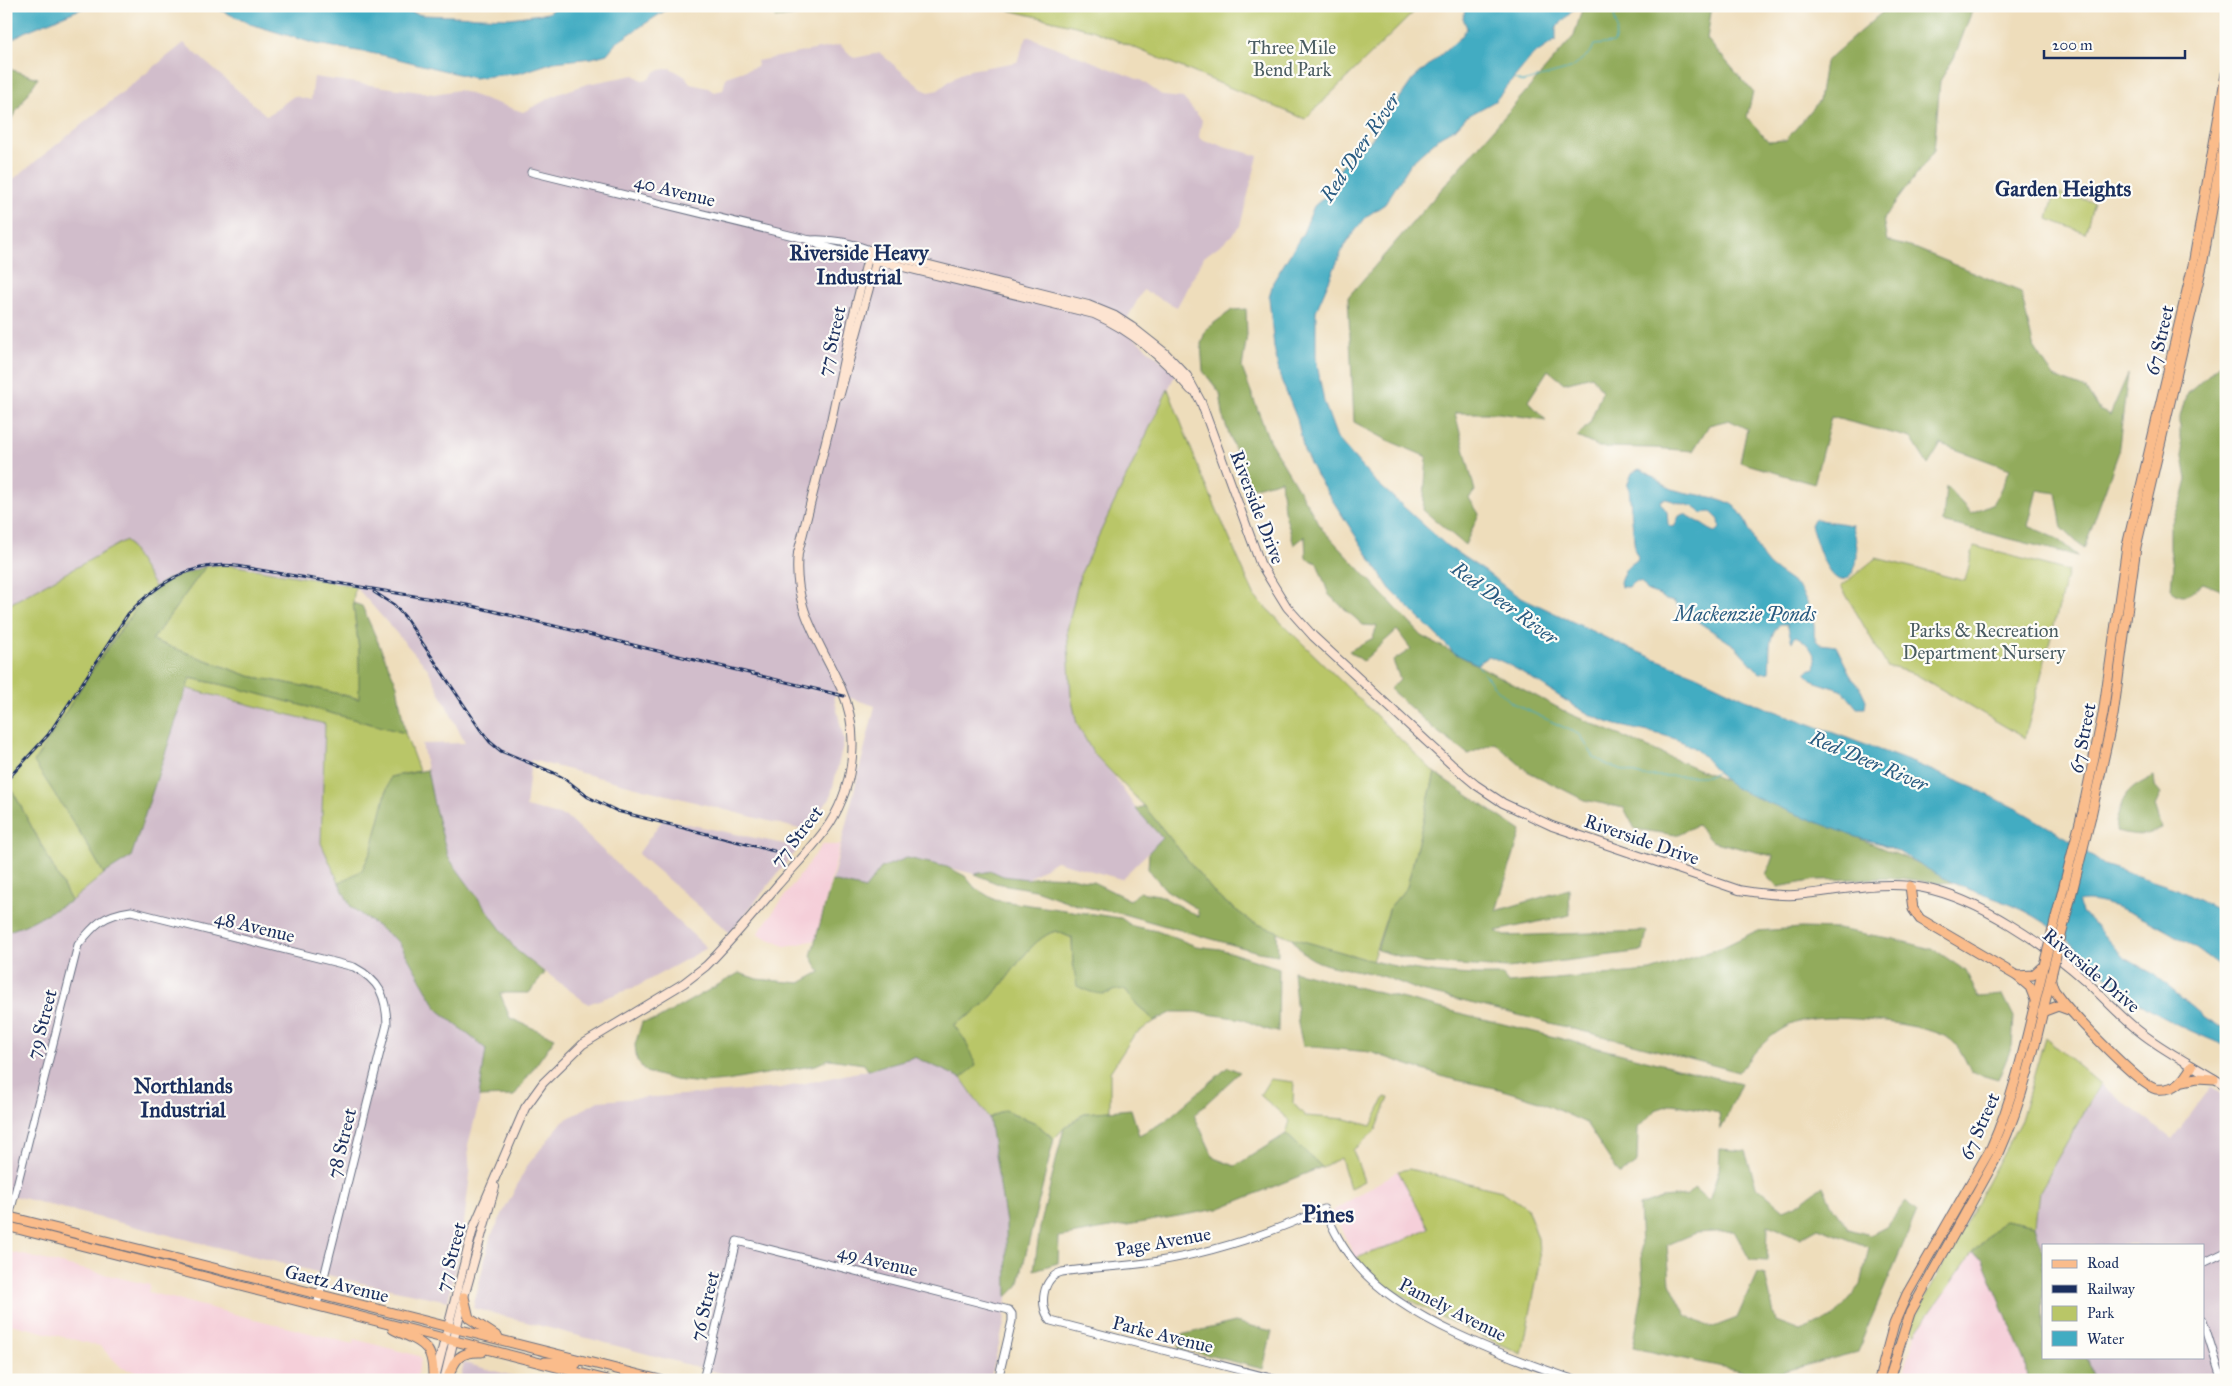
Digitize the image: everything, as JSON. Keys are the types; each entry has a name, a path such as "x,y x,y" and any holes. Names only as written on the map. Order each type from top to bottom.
{"main road":[{"name":"67 Street","path":"2039,1013 2035,1000 2083,810 2103,714 2127,546 2193,265 2226,74"},
{"name":"67 Street","path":"1888,1380 1910,1313 2000,1151 2010,1128 2037,1032 2039,1013 2051,976 2091,816 2113,716 2136,547 2202,266 2226,130"},
{"name":"40 Avenue","path":"869,254 878,256"},
{"name":"77 Street","path":"834,410 838,383 869,254"},
{"name":"77 Street","path":"446,1380 450,1334 473,1229 507,1146 525,1108 543,1082 583,1044 684,983 706,966 816,840 829,823 841,801 849,776 852,754 849,717 841,689 806,618 798,589 798,553 834,410 844,382 878,256"},
{"name":"Riverside Drive","path":"878,256 1084,311 1122,329 1159,355 1201,402 1260,563 1287,607 1313,636 1451,764 1487,793 1520,812 1552,826 1739,890 1775,895 1891,885 1924,887 1966,901 1991,914 2036,943 2086,981 2139,1031 2226,1086"},
{"path":"1910,886 1913,909 1920,919 2017,976 2030,987 2035,1000"},
{"path":"2017,976 2033,975 2044,965"},
{"path":"2051,976 2053,989 2071,1011 2136,1076 2151,1088 2171,1088 2183,1080 2192,1066"},
{"path":"2039,1013 2058,1006 2071,1011"},
{"name":"67 Street","path":"1879,1380 1894,1324 1907,1294 1991,1148 2010,1098 2030,1021 2039,1013"},
{"path":"2183,1080 2197,1078 2214,1079"},
{"name":"77 Street","path":"434,1380 464,1297 507,1146"},
{"name":"Gaetz Avenue","path":"7,1220 450,1334 503,1354 607,1380"},
{"path":"464,1297 465,1309 471,1320 509,1343"},
{"name":"Gaetz Avenue","path":"318,1300 378,1321 509,1343 660,1380"},
{"path":"378,1321 427,1348 433,1360 434,1380"},
{"path":"446,1380 456,1361 463,1354 474,1352 503,1354"},
{"path":"535,1362 557,1362 573,1365 578,1360"}],"street":[{"name":"40 Avenue","path":"531,172 810,240 852,244 869,254"},
{"name":"48 Avenue","path":"114,914 131,912 354,967 365,973 380,989"},
{"name":"79 Street","path":"7,1220 78,945 95,924 114,914"},
{"name":"78 Street","path":"318,1300 387,1024 386,1004 380,989"},
{"name":"Page Avenue","path":"1051,1321 1046,1314 1044,1293 1049,1281 1058,1273 1141,1264 1190,1256 1254,1238 1324,1209"},
{"name":"Pamely Avenue","path":"1324,1209 1346,1252 1384,1292 1434,1322 1477,1342 1517,1360 1575,1380"},
{"name":"49 Avenue","path":"736,1241 1011,1312 1012,1321 998,1380"},
{"name":"76 Street","path":"703,1380 736,1241"},
{"path":"2204,1263 2226,1252"},
{"name":"Parke Avenue","path":"1051,1321 1278,1380"},
{"path":"2204,1323 2222,1380"}],"shaded area":[{"path":"1027,36 1142,81 1163,96 1183,98 1202,120 1200,139 1258,156 1240,226 1228,239 1204,257 1177,307 1143,290 1122,328 1176,373 1080,575 1077,588 1077,724 1093,753 1114,776 1136,809 1162,839 1121,879 1056,861 1027,879 1003,876 992,871 975,874 907,858 881,868 865,889 832,881 875,706 844,696 834,696 844,741 830,799 803,830 531,760 526,807 567,817 707,948 636,987 588,1004 516,950 448,857 434,805 422,744 465,743 428,669 355,586 236,566 219,565 206,566 166,580 155,587 126,540 6,606 6,185 184,43 267,116 294,96 311,100 314,77 434,94 458,90 523,112 558,94 587,84 634,75 642,80 649,79 656,71 670,68 686,77 690,84 708,88 714,92 723,90 726,77 758,66 757,61 840,45 854,58 880,53 922,89 929,92 938,90 956,76 970,70 1017,62"},
{"path":"185,688 325,724 321,843 351,907 399,942 438,1010 486,1049 479,1103 468,1145 470,1174 462,1239 448,1301 356,1282 6,1194 6,932 25,925 71,901 104,874 131,857"},
{"path":"663,819 799,847 730,933 638,854"},
{"path":"822,845 840,845 815,940 787,947 757,934"},
{"path":"914,1057 961,1078 989,1118 1006,1223 1007,1297 1004,1324 990,1380 746,1380 473,1308 490,1238 527,1166 563,1121 598,1101 781,1088 868,1070"},
{"path":"2100,1084 2172,1139 2212,1086 2226,1096 2226,1380 2094,1380 2087,1358 2204,1358 2204,1244 2042,1244 2042,1250 2035,1225 2039,1191 2070,1133"},
{"path":"1398,1171 1429,1228 1398,1243 1356,1258 1332,1211"},
{"path":"6,1251 150,1285 148,1292 353,1344 354,1339 419,1356 421,1360 416,1380 166,1380 122,1368 100,1346 6,1323"},
{"path":"1972,1253 1982,1258 2026,1363 2028,1380 1902,1380 1915,1334"},
{"path":"464,1363 529,1380 460,1380"}],"green space":[{"path":"778,6 868,6 775,18"},
{"name":"Three Mile Bend Park","path":"992,6 1420,6 1305,119 1092,30"},
{"path":"1583,6 1712,6 1707,39 1753,92 1747,117 1768,141 1786,140 1819,101 1825,62 1887,8 1974,6 1954,58 1940,81 1934,151 1883,219 1887,241 1917,249 2021,292 2033,345 2054,377 2086,389 2099,410 2110,415 2128,374 2118,454 2084,549 2062,528 2056,493 2037,490 2028,526 2056,538 2078,556 1943,522 1946,486 1971,513 1994,503 2010,469 1941,444 1928,465 1911,438 1831,417 1814,484 1740,462 1747,429 1729,420 1709,425 1693,451 1599,447 1577,437 1590,423 1602,391 1592,376 1564,383 1548,370 1528,401 1546,420 1499,413 1455,413 1475,491 1469,498 1479,514 1465,545 1423,510 1427,457 1387,440 1354,422 1348,297 1574,36"},
{"path":"6,68 38,78 6,127"},
{"path":"2055,192 2094,202 2085,233 2048,219"},
{"path":"1246,309 1247,335 1242,368 1269,440 1322,529 1422,636 1570,714 1961,882 1935,883 1900,878 1816,880 1778,887 1766,876 1773,856 1711,841 1697,825 1676,835 1635,829 1624,808 1584,800 1527,771 1495,743 1468,754 1435,730 1390,689 1400,679 1393,661 1411,649 1397,630 1363,661 1349,651 1373,638 1377,626 1363,625 1329,595 1317,563 1306,558 1305,536 1294,545 1284,510 1281,480 1249,489 1224,420 1220,393 1203,371 1201,344 1206,329 1232,310"},
{"path":"2226,359 2226,592 2203,583 2188,594 2180,595 2171,589 2173,566 2170,549 2170,527 2183,496 2187,480 2180,438 2180,417 2186,395"},
{"path":"1168,389 1199,469 1255,597 1435,773 1407,887 1390,907 1372,961 1292,938 1252,922 1217,896 1144,806 1093,753 1077,724 1071,696 1067,630 1080,575"},
{"path":"126,540 155,587 121,628 35,762 104,874 71,901 10,786 6,788 6,606"},
{"name":"Parks & Recreation Department Nursery","path":"1974,546 2068,571 2025,738 1915,674 1887,666 1841,586 1876,558 1965,581"},
{"path":"206,566 236,566 355,586 353,603 359,650 360,699 249,676 152,640"},
{"path":"206,566 152,640 249,676 319,689 359,699 359,650 353,603 362,606 397,685 405,733 233,687 190,678 131,857 104,874 84,839 34,762 91,672 138,606 155,587 166,580"},
{"path":"189,678 233,687 405,733 419,771 390,777 372,849 362,871 339,883 321,843 325,724 185,688"},
{"path":"427,770 448,857 516,950 545,973 529,993 500,993 510,1018 555,1038 514,1096 479,1097 486,1049 438,1010 399,942 351,907 339,883 362,870 372,849 390,777"},
{"path":"1435,773 1521,831 1496,911 1569,889 1570,915 1496,931 1504,936 1647,931 1643,951 1508,968 1423,963 1377,950 1390,907 1407,887"},
{"path":"2154,776 2155,786 2161,793 2155,806 2162,828 2139,835 2116,831 2117,818 2124,798 2136,786"},
{"path":"10,786 71,901 25,925 6,932 6,788"},
{"path":"1144,806 1217,896 1252,922 1277,931 1278,955 1258,952 1123,914 1080,906 1035,890 996,883 975,874 992,871 1003,876 1027,879 1046,876 1072,877 1093,882 1130,900 1139,892 1159,895 1199,917 1197,909 1166,890 1148,869 1149,852 1162,838 1136,809"},
{"path":"907,858 947,867 965,876 975,888 995,900 1121,918 1132,926 1157,931 1196,946 1220,949 1279,968 1278,1032 1265,1029 1242,1019 1194,1012 1173,1012 1155,1021 1135,1003 1125,990 1101,994 1085,990 1077,986 1073,964 1072,938 1056,931 1038,941 1030,949 990,999 954,1025 965,1040 976,1066 961,1078 914,1057 868,1070 864,1064 829,1059 816,1065 727,1081 703,1083 675,1080 646,1072 637,1061 635,1045 642,1022 656,1020 739,973 757,979 800,983 820,972 811,956 832,881 865,889 881,868"},
{"path":"1801,928 1837,929 1894,939 1935,950 1966,971 1978,997 2003,995 2014,1017 2012,1046 1998,1080 1971,1072 1956,1044 1936,1033 1900,1024 1837,1018 1806,1020 1785,1027 1760,1047 1739,1072 1418,990 1374,974 1328,965 1308,956 1292,938 1373,961 1421,971 1469,975 1502,975 1508,983 1650,971 1723,947 1756,931"},
{"path":"1056,931 1072,938 1073,964 1115,989 1125,990 1135,1003 1155,1021 1134,1035 1110,1072 1110,1111 1084,1113 1064,1128 1054,1139 1036,1123 1005,1110 989,1118 961,1078 976,1065 954,1025 989,999 1038,941"},
{"path":"1293,971 1741,1084 1721,1129 1719,1113 1673,1104 1655,1110 1638,1128 1637,1162 1620,1175 1586,1123 1536,1100 1499,1089 1447,1078 1370,1052 1303,1046 1298,1024"},
{"path":"2045,1037 2100,1084 2039,1191 2035,1225 2005,1219 1972,1253 1915,1334 1910,1326 2021,1120"},
{"path":"1228,1067 1240,1072 1194,1115 1214,1158 1235,1166 1286,1134 1322,1167 1218,1209 1059,1237 1058,1263 1034,1270 1040,1227 1064,1128 1085,1113 1131,1109 1139,1135 1164,1122"},
{"path":"1270,1079 1294,1082 1293,1103 1305,1116 1346,1119 1371,1126 1385,1097 1389,1098 1376,1130 1353,1150 1364,1181 1350,1188 1341,1158 1322,1167 1286,1134 1290,1121 1260,1095"},
{"path":"1005,1110 1036,1123 1054,1139 1018,1286 1007,1297 1006,1223 989,1118"},
{"path":"1720,1149 1745,1151 1756,1186 1784,1210 1798,1204 1823,1186 1832,1206 1849,1229 1870,1235 1886,1227 1906,1201 1917,1212 1857,1352 1765,1376 1633,1348 1643,1288 1639,1206 1662,1198 1686,1196 1694,1188 1709,1201 1719,1170","holes":["1768,1225 1800,1238 1818,1228 1869,1247 1861,1285 1833,1318 1800,1331 1776,1322 1765,1275 1757,1273 1737,1318 1711,1328 1686,1315 1670,1283 1667,1245 1696,1233 1734,1231 1750,1260 1767,1261"]},
{"path":"1409,1169 1502,1191 1527,1208 1538,1238 1540,1264 1522,1354 1439,1316 1377,1281 1356,1258 1398,1243 1429,1228 1398,1171"},
{"path":"2005,1219 2035,1225 2042,1250 2042,1358 2087,1358 2094,1380 2028,1380 2026,1363 1982,1258 1972,1253"},
{"path":"1235,1322 1272,1331 1263,1369 1179,1348 1181,1335"}],"water":[{"path":"6,6 88,6 24,32 6,43"},
{"path":"212,6 386,6 422,15 510,18 548,13 557,6 672,6 616,43 607,54 592,58 554,62 520,73 474,78 382,55 316,44 250,24"},
{"name":"Red Deer River","path":"1466,6 1577,6 1556,28 1556,40 1532,56 1495,101 1466,117 1456,128 1441,136 1411,163 1385,204 1367,216 1345,244 1316,311 1316,358 1324,402 1337,438 1374,480 1447,546 1513,593 1623,646 1696,675 1756,704 1914,763 1974,788 2019,810 2067,838 2104,865 2177,889 2226,914 2226,937 2218,938 2226,945 2226,972 2177,937 2133,914 2093,901 2078,902 2083,914 2123,957 2152,973 2203,1016 2219,1026 2226,1027 2226,1046 2159,1015 2134,999 2058,932 2025,911 1947,880 1889,847 1853,836 1739,790 1725,781 1699,752 1682,742 1607,722 1591,715 1520,671 1489,656 1477,664 1454,653 1390,589 1316,475 1304,451 1297,419 1280,377 1274,347 1269,298 1273,282 1303,233 1314,206 1327,195 1342,165 1352,153 1370,141 1413,79 1461,37 1467,28 1463,18"},
{"name":"Mackenzie Ponds","path":"1639,469 1668,487 1725,501 1739,511 1763,558 1772,568 1801,591 1812,618 1816,640 1820,644 1836,646 1852,678 1860,687 1866,700 1865,708 1857,708 1843,691 1813,681 1805,673 1815,668 1815,658 1811,649 1799,638 1795,636 1792,642 1787,624 1780,624 1773,635 1770,647 1769,672 1760,673 1735,646 1683,612 1674,602 1648,591 1641,582 1634,582 1629,587 1621,587 1620,582 1626,568 1637,560 1638,557 1635,551 1629,489 1627,486 1632,473","holes":["1666,499 1694,507 1702,513 1711,512 1719,520 1720,528 1716,532 1713,531 1684,514 1679,516 1675,526 1671,527 1668,524 1667,512 1660,502"]},
{"path":"1814,519 1852,525 1856,540 1857,557 1852,573 1847,578 1840,580 1834,577 1825,564 1811,525"}],"waterway":[{"path":"1514,79 1522,82 1570,69 1591,52 1594,45 1614,43 1617,29 1612,6"},
{"path":"1477,664 1493,685 1512,703 1580,735 1594,757 1608,765 1642,776 1709,776 1716,773"}],"railway":[{"path":"6,781 48,735 128,614 151,593 176,576 205,567 220,565 236,566 468,605 844,696"},
{"path":"374,592 394,605 405,617 480,729 490,742 501,751 554,773 588,797 617,811 774,851"}],"district":[{"name":"Garden Heights","path":"2063,189"},
{"name":"Riverside Heavy Industrial","path":"859,265"},
{"name":"Northlands Industrial","path":"183,1098"},
{"name":"Pines","path":"1328,1214"}]}
